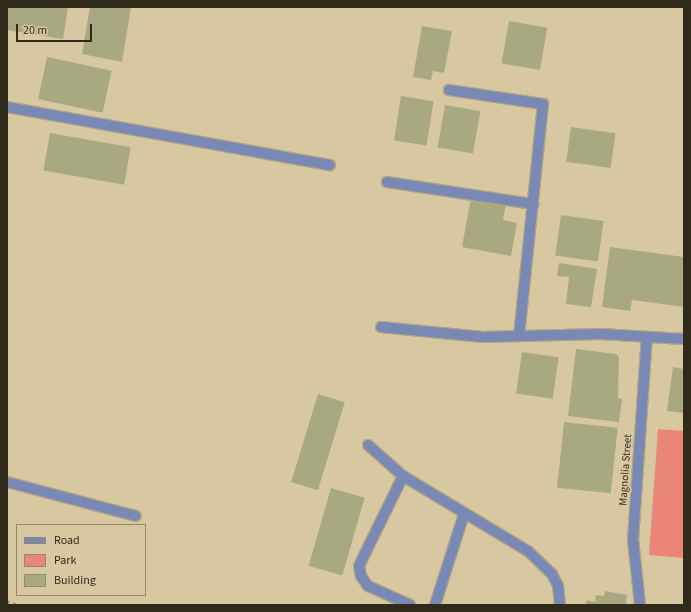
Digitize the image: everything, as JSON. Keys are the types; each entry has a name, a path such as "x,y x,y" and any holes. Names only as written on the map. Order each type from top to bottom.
{"street":[{"path":"449,90 543,104 519,336"},
{"path":"7,107 330,165"},
{"path":"387,182 533,204"},
{"path":"381,327 483,337 601,334 684,339"},
{"name":"Magnolia Street","path":"640,605 633,540 647,337"},
{"path":"368,445 403,476 464,514 528,551 552,574 558,586 560,605"},
{"path":"403,476 359,566 361,576 368,586 410,605"},
{"path":"7,482 136,516"},
{"path":"435,605 464,514"}],"path":[{"path":"7,601 18,605"}],"green space":[{"path":"658,429 684,431 684,558 649,555"}],"building":[{"path":"7,7 68,7 63,39 7,30"},
{"path":"90,7 131,7 122,62 82,54"},
{"path":"509,21 547,28 540,70 502,63"},
{"path":"422,26 452,31 444,73 433,71 431,80 413,77"},
{"path":"47,57 112,71 103,113 38,99"},
{"path":"401,96 434,101 427,146 394,140"},
{"path":"445,105 480,111 473,154 438,147"},
{"path":"571,127 616,133 611,168 566,162"},
{"path":"50,133 131,147 124,185 43,170"},
{"path":"471,197 506,204 503,220 517,223 511,256 462,247"},
{"path":"561,215 604,221 598,262 555,256"},
{"path":"610,247 684,257 684,307 632,300 630,311 602,307"},
{"path":"559,263 597,269 591,307 566,304 569,277 557,276"},
{"path":"576,349 616,354 619,357 618,398 622,399 619,422 568,416"},
{"path":"522,352 559,357 553,399 516,394"},
{"path":"673,367 684,369 684,413 667,411"},
{"path":"318,394 345,402 318,490 291,482"},
{"path":"564,422 618,428 611,493 557,488"},
{"path":"331,488 365,498 342,576 309,566"},
{"path":"605,591 627,595 626,605 586,605 587,600 595,602 596,595 604,596"}]}
